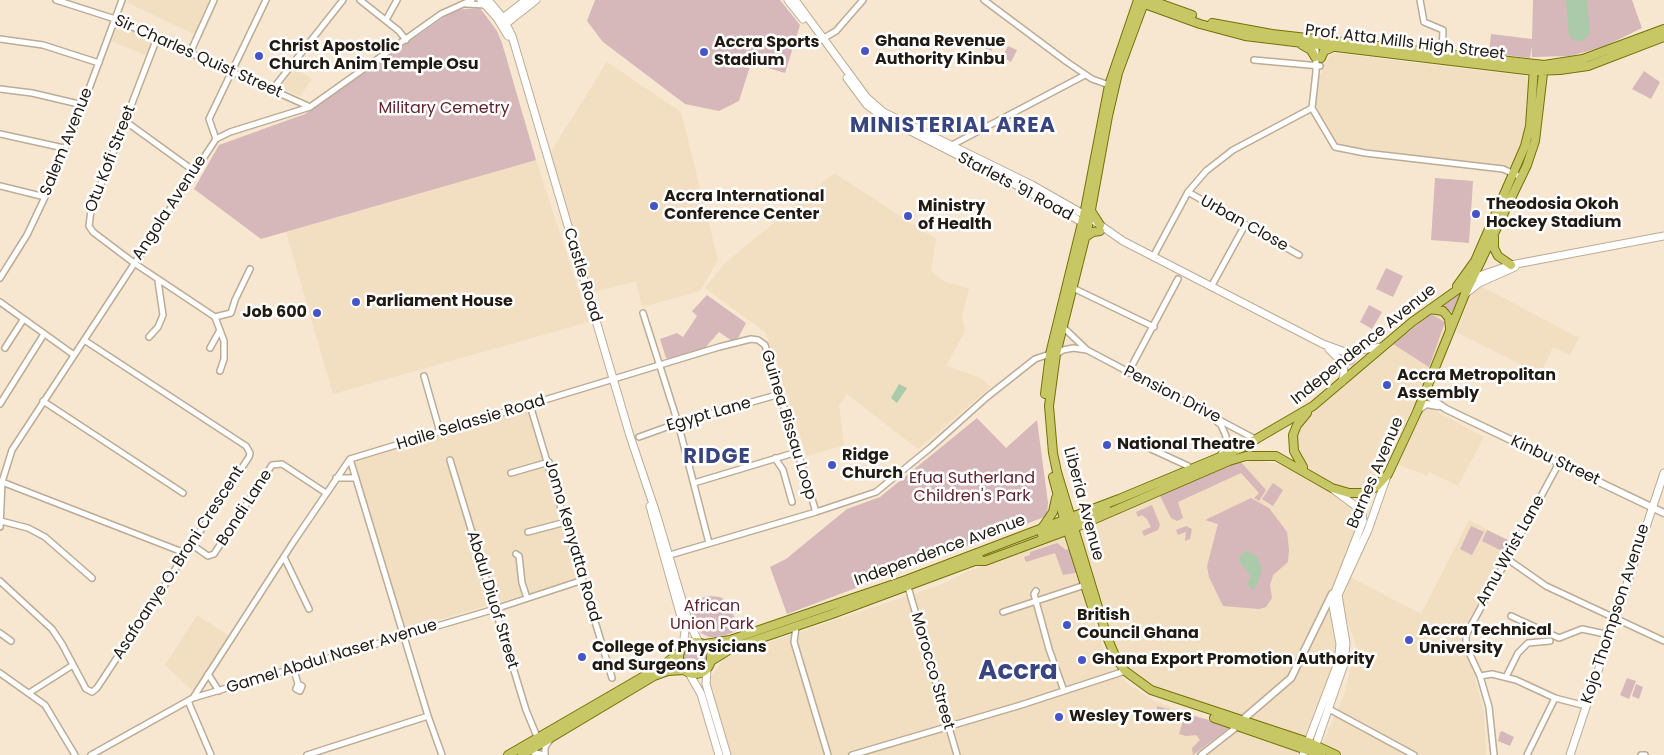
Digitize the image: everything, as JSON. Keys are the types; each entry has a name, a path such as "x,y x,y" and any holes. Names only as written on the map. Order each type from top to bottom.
{"main road":[{"path":"512,36 515,13 526,0"},
{"path":"503,22 536,0"},
{"name":"Starlets '91 Road","path":"788,0 876,107 1032,185 1123,241 1324,344 1345,352 1383,347"},
{"name":"Starlets '91 Road","path":"795,0 860,97 873,112 940,148 1085,219"},
{"path":"1128,0 1137,13"},
{"path":"485,2 498,10 515,13"},
{"path":"485,2 503,22"},
{"path":"1137,13 1142,2"},
{"name":"Liberia Avenue","path":"1123,672 1106,636 1057,491 1049,459 1045,427 1045,403 1048,364 1063,326 1073,288 1109,85 1142,2"},
{"name":"Prof. Atta Mills High Street","path":"1142,2 1232,28 1319,43 1442,54 1534,68"},
{"name":"Prof. Atta Mills High Street","path":"1142,2 1229,33 1301,44 1319,43 1331,48 1534,68 1588,66 1664,38"},
{"path":"498,10 503,22"},
{"name":"Liberia Avenue","path":"1085,219 1118,73 1137,13"},
{"name":"Castle Road","path":"503,22 512,36 649,496 685,631 681,649"},
{"name":"Castle Road","path":"503,22 516,54"},
{"name":"Prof. Atta Mills High Street","path":"1544,68 1588,57 1664,29"},
{"path":"1301,44 1311,50 1317,61 1324,51 1331,48"},
{"path":"1453,292 1475,261 1528,137 1534,68"},
{"name":"Barnes Avenue","path":"1311,750 1329,709 1346,653 1338,595 1368,530 1388,474 1428,388 1465,294 1521,177 1535,141 1544,68"},
{"path":"940,148 945,145 964,151"},
{"path":"1085,219 1100,228 1093,232 1083,234 1085,219"},
{"path":"1494,232 1496,252 1511,265"},
{"name":"Liberia Avenue","path":"1083,234 1053,354 1049,406 1050,428 1057,472 1069,524 1106,649 1123,672 1151,690 1311,750 1336,755"},
{"path":"1473,278 1511,265 1664,236"},
{"path":"1465,294 1479,283 1522,263"},
{"name":"Independence Avenue","path":"701,643 730,640 868,593 1042,528 1069,524 1133,493 1257,440 1313,406 1427,311 1473,278"},
{"path":"1427,311 1432,308 1443,311 1449,318 1450,330"},
{"name":"Starlets '91 Road","path":"1324,344 1343,364 1344,374 1342,382"},
{"path":"1306,471 1296,455 1293,435 1297,425 1313,406"},
{"name":"Independence Avenue","path":"711,661 732,648 908,587 1246,456 1276,456 1306,471 1332,488 1349,493 1364,493 1376,488 1388,474"},
{"name":"Kojo Thompson Avenue","path":"1570,755 1664,474"},
{"name":"Barnes Avenue","path":"1311,750 1339,658 1340,644 1331,604 1334,589 1363,521 1358,507 1332,488"},
{"path":"1042,528 1053,512 1057,491"},
{"name":"Castle Road","path":"649,496 670,555 687,616 701,643"},
{"path":"508,755 665,664 681,649 701,643 710,652 711,661 707,669 706,684 727,755"},
{"path":"681,649 680,665 701,694 720,755"},
{"path":"525,753 654,676 668,672 695,674 707,669"},
{"name":"Liberia Avenue","path":"1239,723 1253,724 1311,750"}],"street":[{"name":"Sir Charles Quist Street","path":"56,0 115,19 310,107"},
{"name":"Salem Avenue","path":"0,278 27,235 46,197 122,0"},
{"path":"190,53 214,0"},
{"path":"216,139 209,119 266,0"},
{"path":"272,90 343,0"},
{"path":"360,0 386,20 406,40"},
{"path":"386,20 397,0"},
{"name":"Angola Avenue","path":"1,524 2,482 12,450 216,139 230,132 310,107 441,14 472,0"},
{"path":"822,40 844,24 863,0"},
{"path":"984,0 1085,75 1109,85"},
{"path":"1420,0 1424,22 1443,30 1442,54"},
{"name":"Angola Avenue","path":"463,5 485,2"},
{"name":"Otu Kofi Street","path":"157,38 88,219 89,226 93,232 158,281 215,317"},
{"path":"0,39 43,45 99,63"},
{"path":"1319,43 1312,108 1330,142 1339,148 1503,169 1521,177"},
{"path":"1254,60 1317,61"},
{"path":"952,145 1085,75"},
{"path":"0,89 51,96 83,105"},
{"path":"1154,257 1188,192 1206,171 1233,150 1312,108"},
{"path":"125,122 194,171"},
{"path":"0,134 64,148"},
{"path":"0,186 46,197"},
{"name":"Urban Close","path":"1188,192 1300,254"},
{"path":"1211,287 1245,225"},
{"path":"220,371 225,352 224,341 215,317 231,313 234,300 250,269"},
{"path":"1128,372 1178,279"},
{"path":"149,337 158,327 164,315 158,292 158,281"},
{"path":"1073,288 1154,326"},
{"path":"0,302 74,355"},
{"path":"643,313 678,423 710,543"},
{"path":"5,348 24,320"},
{"name":"Pension Drive","path":"1063,326 1087,350 1257,440"},
{"path":"210,348 220,330"},
{"path":"0,404 3,394 44,334"},
{"name":"Guinea Bissau Loop","path":"614,380 754,339 762,342 768,350 816,512"},
{"name":"Asafoanye O. Broni Crescent","path":"0,581 52,629 86,689 92,692 97,688 249,457 249,450 84,340"},
{"name":"Pension Drive","path":"1053,354 1073,348 1087,350"},
{"path":"670,555 816,512 867,495 887,485 987,397 1036,359 1053,354"},
{"path":"1036,359 1048,364"},
{"path":"424,376 440,432"},
{"name":"Haile Selassie Road","path":"350,459 614,380"},
{"path":"1428,388 1433,400 1446,409"},
{"name":"Egypt Lane","path":"639,437 678,423 780,394"},
{"path":"43,401 183,493"},
{"path":"1417,412 1426,404 1446,409"},
{"name":"Jomo Kenyatta Road","path":"530,405 549,462 612,678"},
{"name":"Kinbu Street","path":"1446,409 1664,513"},
{"path":"1210,415 1220,425 1226,436 1226,446 1218,458"},
{"path":"1149,448 1188,466"},
{"path":"694,483 798,452"},
{"path":"775,458 780,463 792,502"},
{"path":"350,459 403,636 442,755"},
{"path":"211,755 190,699 350,459"},
{"name":"Abdul Diuof Street","path":"450,460 526,710 538,739"},
{"path":"511,473 549,462"},
{"name":"Amu Wrist Lane","path":"1494,755 1492,717 1480,676 1466,646 1466,635 1559,463"},
{"name":"Bondi Lane","path":"191,544 208,556 214,554 272,465 282,464 326,493"},
{"path":"336,478 356,478"},
{"path":"2,482 185,553"},
{"path":"528,532 566,522"},
{"path":"1,524 28,528 45,537 92,578"},
{"path":"516,554 520,556 522,583 527,598"},
{"path":"284,557 310,609"},
{"path":"1506,558 1546,586 1664,641"},
{"name":"Gamel Abdul Naser Avenue","path":"91,755 190,699 294,670 496,609 583,580"},
{"path":"1003,612 1086,585"},
{"name":"Morocco Street","path":"908,587 957,755"},
{"path":"1201,755 1291,678 1300,664 1334,589"},
{"path":"1036,591 1034,594 1049,649 1064,691"},
{"path":"1319,620 1327,615 1334,618"},
{"path":"1511,616 1559,638 1582,629 1610,635"},
{"path":"796,627 794,637 828,755"},
{"path":"785,630 794,637"},
{"path":"0,633 11,641"},
{"path":"1506,678 1518,653 1528,643 1550,641"},
{"path":"29,693 73,664"},
{"path":"294,670 298,684"},
{"path":"852,755 1123,672"},
{"path":"0,681 2,674 48,709 75,755"},
{"path":"208,674 219,691"},
{"path":"1480,676 1492,674 1531,685 1555,698 1586,706"},
{"path":"1528,755 1555,698"},
{"path":"1329,709 1414,755"},
{"path":"1253,724 1254,710"},
{"path":"307,755 428,716"},
{"path":"525,753 538,752 544,755 545,747 552,738"}],"shaded area":[{"path":"129,0 209,0 194,34 128,3"},
{"path":"1566,0 1587,0 1590,32 1582,41 1575,41 1569,35"},
{"path":"118,24 153,40 147,56 112,41"},
{"path":"1334,53 1525,76 1530,80 1524,142 1512,168 1339,145 1331,140 1315,109 1319,75 1325,61"},
{"path":"607,62 681,112 718,260 700,291 642,307 636,281 590,293 547,158"},
{"path":"295,68 312,79 300,96 284,89 282,86"},
{"path":"536,160 589,322 333,394 286,232"},
{"path":"834,173 936,239 931,271 945,282 969,288 962,316 965,331 946,366 979,377 991,387 918,449 847,394 839,405 844,445 807,456 766,333 705,288 723,265"},
{"path":"1483,287 1579,338 1570,355 1553,347 1540,374 1456,332 1473,290"},
{"path":"1430,311 1442,314 1448,319 1448,329 1391,455 1372,487 1355,491 1341,488 1293,461 1289,450 1289,434 1339,387"},
{"path":"899,384 907,388 897,403 891,398"},
{"path":"1426,406 1484,437 1458,486 1429,472 1427,476 1397,464 1420,410"},
{"path":"529,408 580,579 406,629 352,462"},
{"path":"1257,460 1291,467 1303,474 1355,509 1359,521 1356,536 1333,588 1331,606 1337,647 1331,676 1308,741 1151,688 1129,673 1115,653 1093,584 1079,530 1244,463"},
{"name":"Accra Technical University","path":"1469,520 1513,543 1464,637 1484,712 1486,755 1342,755 1322,744 1344,695 1356,645 1346,617 1342,594 1350,577 1421,614"},
{"path":"1064,536 1103,648 1126,683 1154,701 1303,752 1301,755 730,755 710,692 709,679 725,657 943,584 966,572"},
{"path":"1245,551 1256,555 1261,566 1261,575 1254,590 1247,585 1251,576 1239,561 1241,554"},
{"path":"197,615 229,636 193,691 165,665"}],"green space":[{"name":"Accra Sports Stadium","path":"595,0 780,0 800,25 785,73 751,63 739,101 719,111 685,104 603,42 587,21"},
{"path":"1533,0 1632,0 1642,28 1603,47 1570,56 1532,57 1532,46 1530,58 1489,53 1491,34 1532,39"},
{"name":"Military Cemetry","path":"480,8 497,31 502,43 536,160 261,239 194,189 219,145 305,114 454,10"},
{"path":"990,35 998,39 991,51 983,47"},
{"path":"1008,46 1017,50 1011,62 1002,57"},
{"path":"1644,71 1660,82 1651,99 1632,89"},
{"name":"Theodosia Okoh Hockey Stadium","path":"1435,178 1473,181 1469,243 1431,240"},
{"path":"1386,268 1403,276 1393,297 1376,289"},
{"path":"1466,289 1453,319 1452,312 1440,305"},
{"path":"707,295 746,323 738,338 732,341 719,332 704,349 671,359 666,358 660,339 677,333 683,337 697,316 692,311"},
{"path":"1369,305 1382,312 1372,329 1360,322"},
{"path":"1431,314 1445,322 1429,367 1393,344"},
{"path":"1361,353 1353,365 1346,366 1341,356"},
{"name":"Efua Sutherland Children's Park","path":"977,418 1006,448 1037,420 1048,503 1047,516 787,614 770,567 786,559 847,509 880,497"},
{"path":"1239,460 1266,490 1259,501 1254,498 1259,493 1241,473 1178,502 1183,518 1177,521 1171,518 1159,494"},
{"path":"1273,483 1283,490 1273,506 1262,499"},
{"path":"1251,498 1269,508 1287,532 1288,562 1273,575 1270,585 1272,598 1266,607 1259,609 1223,606 1209,577 1207,566 1218,524 1205,520"},
{"path":"1152,505 1160,525 1158,530 1144,536 1142,531 1151,527 1147,519 1142,515 1138,517 1136,512"},
{"path":"1186,526 1192,529 1190,539 1185,541 1186,532 1178,535 1176,530"},
{"path":"1471,526 1484,532 1472,555 1460,549"},
{"path":"1487,530 1508,540 1502,551 1482,541"},
{"path":"1057,543 1066,550 1072,547 1080,572 1063,575 1055,553 1026,562 1024,557 1030,555 1030,552"},
{"name":"African Union Park","path":"709,596 720,597 727,601 740,630 720,637 709,637 701,633 686,602"},
{"path":"694,644 703,648 707,657 703,666 694,670 685,666 681,657 685,648"},
{"path":"1627,678 1636,681 1629,699 1620,695"},
{"path":"1636,684 1643,687 1639,699 1632,696"},
{"path":"1157,706 1227,725 1229,728 1193,755 1192,748 1200,740 1196,735 1186,736 1179,734 1183,721 1174,721 1170,716 1163,719 1157,711"},
{"path":"1502,731 1514,737 1510,746 1498,741"}],"waterway":[{"path":"374,548 395,618"}],"place":[{"name":"Ghana Revenue Authority Kinbu","path":"865,51"},
{"name":"Accra Sports Stadium","path":"704,52"},
{"name":"Christ Apostolic Church Anim Temple Osu","path":"259,56"},
{"name":"Accra International Conference Center","path":"654,206"},
{"name":"Theodosia Okoh Hockey Stadium","path":"1476,214"},
{"name":"Ministry of Health","path":"908,216"},
{"name":"Parliament House","path":"356,302"},
{"name":"Job 600","path":"317,313"},
{"name":"Accra Metropolitan Assembly","path":"1387,385"},
{"name":"National Theatre","path":"1107,445"},
{"name":"Ridge Church","path":"832,465"},
{"name":"British Council Ghana","path":"1067,625"},
{"name":"Accra Technical University","path":"1409,640"},
{"name":"College of Physicians and Surgeons","path":"582,657"},
{"name":"Ghana Export Promotion Authority","path":"1082,660"},
{"name":"Wesley Towers","path":"1059,717"}],"district":[{"name":"MINISTERIAL AREA","path":"953,127"},
{"name":"RIDGE","path":"717,458"},
{"name":"Accra","path":"1018,672"}]}
